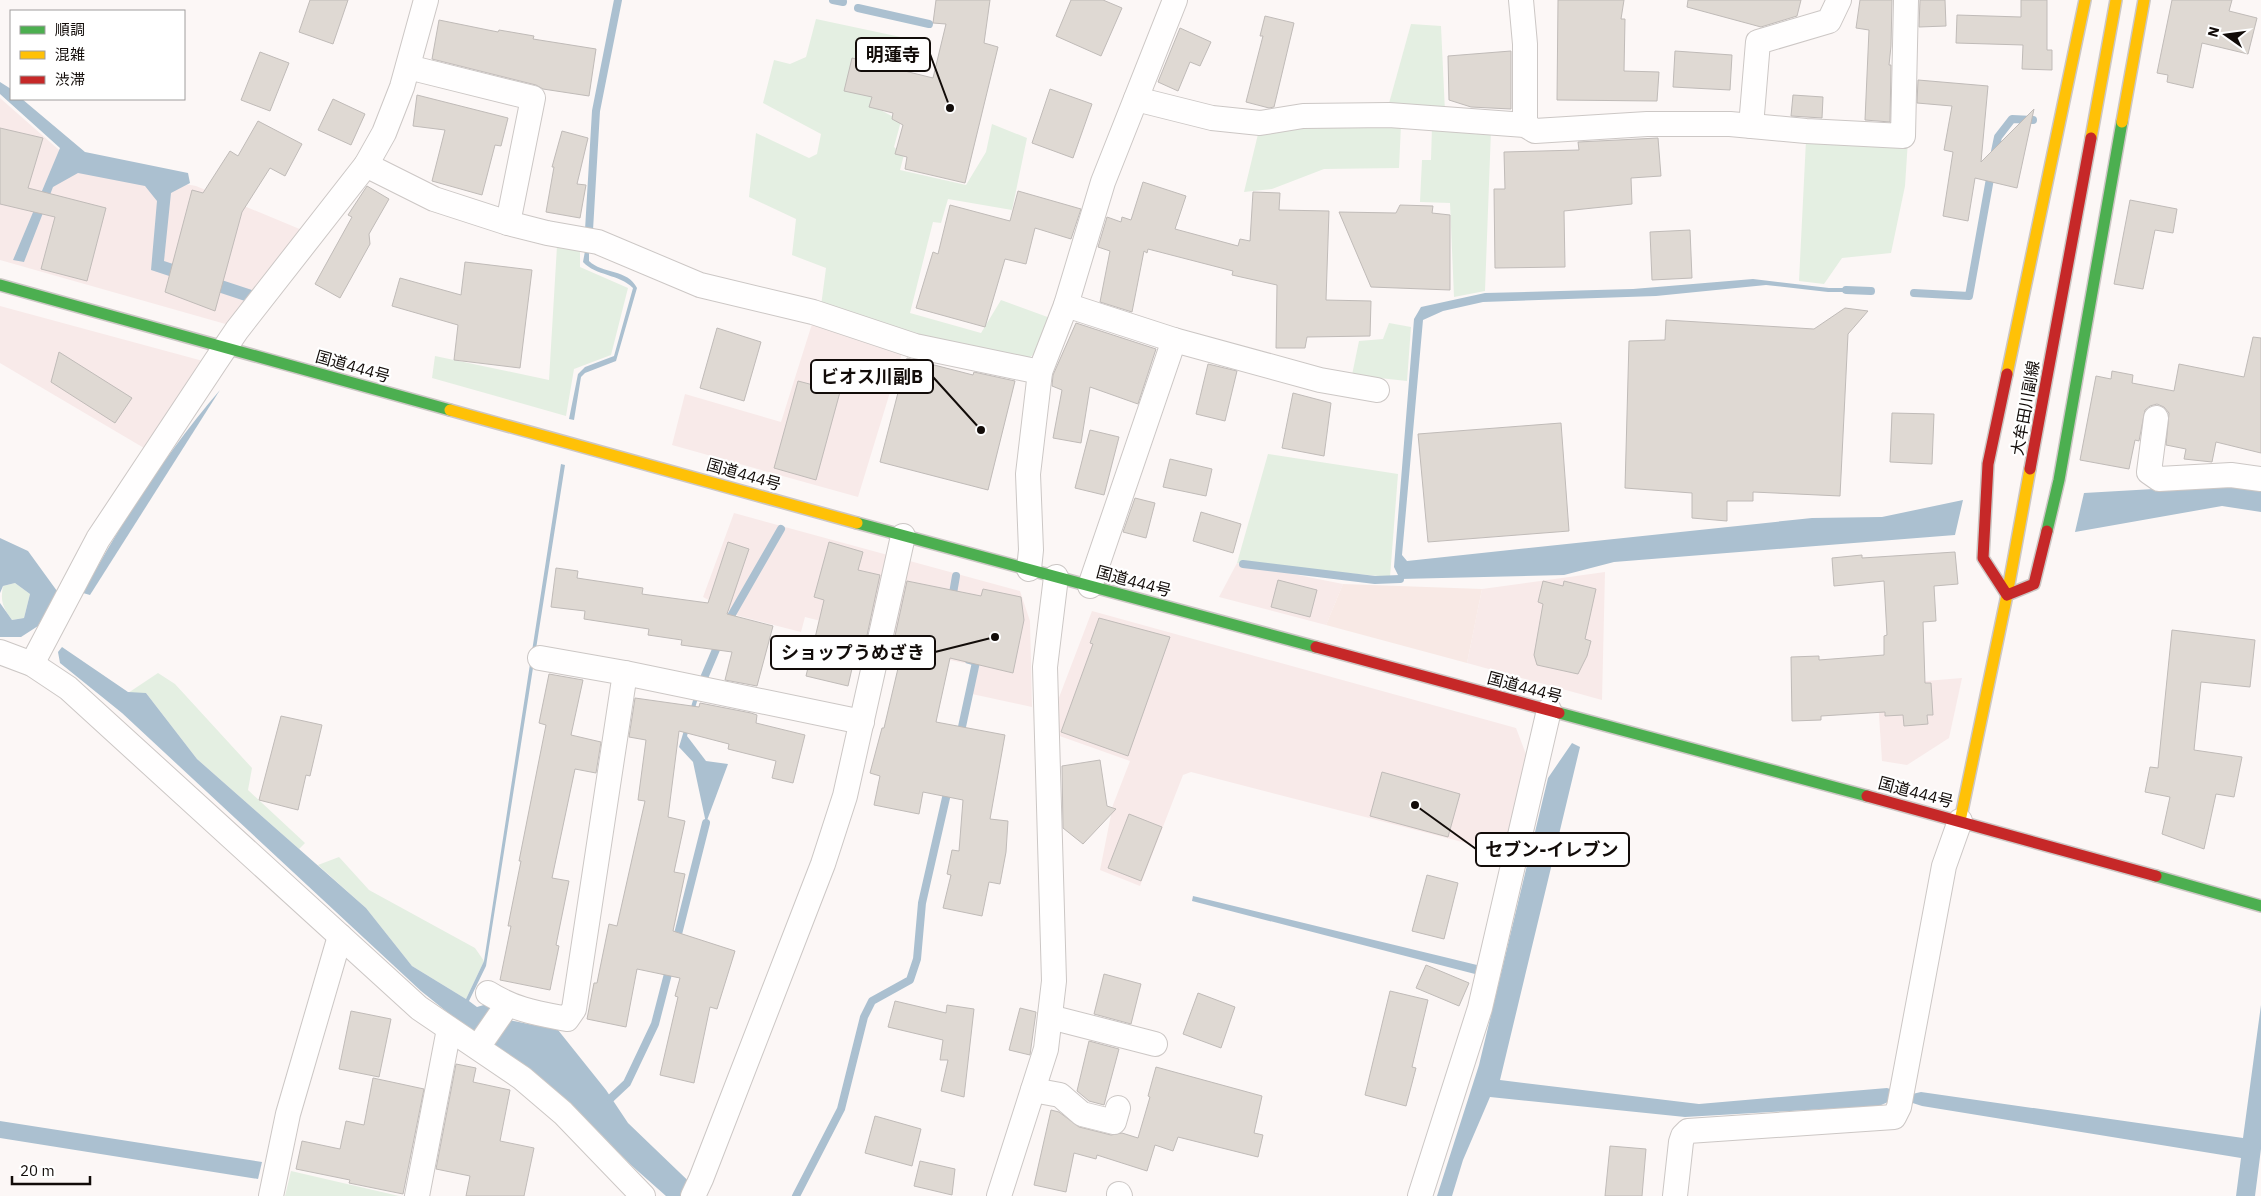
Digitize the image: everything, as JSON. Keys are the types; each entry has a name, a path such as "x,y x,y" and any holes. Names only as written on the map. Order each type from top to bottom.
{"main road":[{"path":"2085,0 1988,464 1984,558 2007,594 2034,584 2059,480 2144,0"},
{"name":"大牟田川副線","path":"1960,821 2007,594 2116,0"},
{"name":"国道444号","path":"0,285 903,536 2260,902"}],"street":[{"path":"32,664 98,539 225,347 366,165 384,133 408,67 426,0"},
{"path":"1029,569 1031,550 1028,474 1040,372 1066,305 1103,182 1175,0"},
{"path":"1521,0 1525,44 1525,125"},
{"path":"1752,126 1758,42 1829,21 1838,0"},
{"path":"1136,98 1212,118 1260,123 1303,116 1389,115 1525,125 1535,131 1647,124 1752,126 1903,136 1906,0"},
{"path":"408,67 533,98 508,223"},
{"path":"366,165 434,199 508,223 547,233 598,242 700,285 812,312 915,346 1040,372"},
{"path":"1066,305 1174,340 1320,380 1377,390"},
{"path":"1090,586 1174,340"},
{"path":"2156,418 2150,472 2159,479 2231,475 2261,479"},
{"path":"697,1187 823,864 845,796 903,536"},
{"path":"999,1196 1046,1049 1054,981 1045,667 1056,577"},
{"path":"0,652 32,664 68,688 419,1008 522,1078 563,1113 643,1196"},
{"path":"540,658 625,673 862,722"},
{"path":"478,1047 498,999 524,1011 567,1019 574,1009 625,673"},
{"path":"1420,1196 1480,1008 1549,710"},
{"path":"1675,1196 1681,1142 1683,1136 1688,1131 1894,1118 1901,1097 1944,866 1960,821"},
{"path":"271,1196 288,1114 340,936"},
{"path":"1050,1017 1155,1044"},
{"path":"417,1196 448,1029"},
{"path":"1033,1090 1060,1096 1082,1114 1114,1122 1118,1108"}],"shaded area":[{"path":"816,19 910,39 903,68 855,59 872,96 873,106 901,121 894,147 904,155 900,170 966,185 986,152 992,124 1027,138 1012,210 948,199 941,223 933,222 910,313 981,333 1001,300 1053,319 1042,349 1021,363 912,337 821,306 826,268 792,255 796,219 749,197 756,133 809,158 817,154 821,134 763,103 774,60 790,64 806,57"},
{"path":"1411,24 1441,26 1445,112 1388,107"},
{"path":"0,98 75,164 196,186 302,230 229,325 0,260"},
{"path":"1307,123 1401,125 1399,168 1324,169 1272,189 1244,192 1259,130"},
{"path":"1432,126 1491,130 1485,291 1454,297 1450,203 1420,202 1422,160 1431,160"},
{"path":"1806,140 1908,140 1905,186 1891,253 1842,258 1824,284 1799,281"},
{"path":"557,246 580,248 580,267 628,288 611,355 574,369 566,416 432,378 435,356 549,380"},
{"path":"0,306 203,361 176,407 144,448 0,363"},
{"path":"1389,323 1411,327 1407,381 1352,375 1359,341 1383,339"},
{"path":"812,324 902,353 858,497 672,445 685,394 781,422"},
{"path":"1268,454 1398,474 1390,577 1237,563"},
{"path":"734,513 1020,591 1030,621 1032,707 972,694 979,666 885,647 876,635 805,617 801,632 739,616 703,597"},
{"path":"1237,563 1343,584 1326,625 1219,597"},
{"path":"1605,572 1602,700 1467,663 1482,589"},
{"path":"15,583 30,594 24,618 12,620 3,604 2,591 3,586"},
{"path":"1343,584 1482,589 1467,663 1326,625"},
{"path":"1092,611 1516,728 1527,757 1505,853 1191,772 1183,775 1140,886 1100,870 1113,805 1130,761 1054,734 1055,708"},
{"path":"158,673 175,684 252,768 248,790 305,843 299,849 197,759 146,693 128,693"},
{"path":"1962,678 1949,738 1907,765 1882,761 1877,685"},
{"path":"339,857 369,890 475,948 484,961 466,999 412,966 366,908 318,865"},
{"path":"291,1171 399,1196 285,1196"}],"water":[{"path":"0,82 10,88 10,100 23,100 85,152 188,173 190,183 171,193 164,261 255,291 245,301 151,270 157,201 145,186 78,173 53,187 24,262 13,260 60,148 0,94"},
{"path":"585,251 589,252 589,261 594,265 628,278 637,288 616,361 585,373 581,377 574,420 569,419 578,374 585,367 614,356 633,288 621,280 588,267 583,262"},
{"path":"1753,279 1829,288 1846,288 1846,292 1828,292 1766,285 1656,296 1483,302 1443,311 1423,320 1402,555 1407,561 1812,518 1882,517 1963,500 1955,535 1614,562 1564,575 1400,579 1394,567 1414,319 1421,307 1485,293 1633,289"},
{"path":"220,390 90,595 83,593 113,539 146,487"},
{"path":"561,464 565,465 486,966 469,1001 477,1007 487,1004 509,1020 558,1030 606,1090 628,1123 704,1196 666,1196 631,1165 566,1099 499,1048 467,1028 421,991 122,713 60,663 58,652 62,647 128,692 146,693 197,759 366,908 412,966 466,999 484,961"},
{"path":"2206,486 2261,489 2261,512 2222,506 2075,532 2084,493"},
{"path":"0,538 28,551 57,591 38,626 21,637 0,637 0,603 12,620 24,618 30,594 15,583 3,586 0,593"},
{"path":"694,697 698,698 687,736 706,761 728,764 706,823 693,762 679,747"},
{"path":"1572,743 1580,747 1500,1080 1699,1104 1887,1088 1908,1095 1921,1092 2243,1138 2261,1005 2261,1149 2255,1196 2236,1196 2241,1158 1922,1106 1897,1098 1879,1106 1685,1117 1490,1097 1463,1160 1452,1196 1437,1196 1479,1065 1548,778"},
{"path":"1193,896 1477,965 1475,974 1192,901"},
{"path":"0,1121 262,1162 258,1179 0,1138"}],"building":[{"path":"310,0 348,0 333,44 299,32"},
{"path":"936,0 990,0 984,43 998,47 965,183 905,169 907,157 895,154 903,125 892,119 893,113 869,107 872,97 844,91 852,58 933,78 946,24 933,23"},
{"path":"1071,0 1103,0 1122,8 1101,56 1056,36"},
{"path":"1558,0 1624,0 1621,19 1625,19 1624,71 1659,72 1657,101 1557,100"},
{"path":"1688,0 1801,0 1797,16 1761,27 1687,7"},
{"path":"1860,0 1892,0 1889,65 1891,65 1890,122 1865,120 1869,30 1856,28"},
{"path":"1920,0 1945,0 1946,26 1919,27"},
{"path":"2021,0 2047,0 2047,50 2052,50 2052,70 2022,69 2023,45 1956,43 1957,15 2021,17"},
{"path":"2172,0 2232,0 2229,11 2257,18 2248,54 2202,43 2193,88 2167,82 2168,75 2157,73"},
{"path":"1265,16 1294,23 1274,107 1269,108 1246,102 1263,36 1260,36"},
{"path":"439,20 498,32 499,30 534,36 533,39 596,49 589,96 543,89 536,85 432,59"},
{"path":"1180,28 1211,42 1200,66 1190,62 1178,91 1158,82"},
{"path":"1511,51 1511,109 1471,107 1449,100 1448,56"},
{"path":"1675,51 1732,55 1730,90 1673,87"},
{"path":"260,52 289,63 270,111 241,100"},
{"path":"1918,80 1988,86 1981,162 2034,109 2017,188 1975,178 1968,221 1943,216 1953,152 1944,150 1952,106 1917,103"},
{"path":"1050,89 1092,104 1073,158 1032,143"},
{"path":"417,95 508,118 501,146 495,145 482,195 432,181 445,130 413,126"},
{"path":"1793,95 1823,97 1822,118 1791,116"},
{"path":"333,99 365,114 351,145 318,130"},
{"path":"258,121 302,144 285,176 270,168 242,212 215,311 165,292 192,190 203,193 230,151 238,156"},
{"path":"0,128 43,138 28,188 106,208 87,281 41,269 55,217 0,204"},
{"path":"562,131 588,138 577,184 586,185 580,218 546,212 554,167 552,167"},
{"path":"1658,138 1661,176 1631,178 1632,204 1564,211 1565,267 1495,268 1494,189 1505,189 1504,152 1579,150 1578,142"},
{"path":"1143,182 1186,196 1175,229 1238,246 1240,239 1250,241 1253,192 1280,193 1279,210 1329,211 1326,300 1371,301 1370,336 1307,337 1305,348 1276,348 1277,285 1232,275 1233,271 1148,249 1147,253 1144,251 1132,312 1100,302 1110,251 1098,247 1107,217 1121,222 1122,217 1131,220"},
{"path":"367,186 389,199 369,234 370,244 340,298 315,284 352,217 348,215"},
{"path":"1018,191 1081,209 1071,239 1035,228 1026,264 1005,259 985,327 916,308 933,252 938,254 950,205 1010,221"},
{"path":"2130,200 2177,209 2173,233 2155,230 2143,289 2114,284"},
{"path":"1400,205 1433,206 1432,213 1450,215 1450,290 1371,287 1339,212 1396,213"},
{"path":"1690,230 1692,278 1652,280 1650,232"},
{"path":"465,262 532,270 520,368 454,360 458,325 392,306 400,278 461,295"},
{"path":"1845,308 1868,311 1848,334 1840,496 1753,492 1753,501 1727,501 1727,521 1692,518 1692,493 1625,488 1629,341 1665,340 1666,320 1814,329"},
{"path":"1076,323 1156,349 1138,404 1090,387 1081,443 1053,438 1062,390 1052,386 1053,375"},
{"path":"717,328 761,342 744,401 700,388"},
{"path":"2253,337 2261,338 2261,453 2216,442 2212,462 2184,459 2186,449 2166,445 2169,413 2164,407 2157,404 2145,410 2139,441 2135,440 2129,469 2080,460 2096,376 2111,379 2112,371 2133,375 2132,383 2174,391 2179,364 2244,377"},
{"path":"59,352 132,398 115,423 51,382"},
{"path":"907,358 973,375 974,372 1015,381 988,490 880,462"},
{"path":"1208,364 1237,371 1225,421 1196,414"},
{"path":"798,381 840,392 816,480 774,468"},
{"path":"1293,393 1331,403 1324,456 1282,448"},
{"path":"1892,413 1934,414 1932,464 1890,462"},
{"path":"1561,423 1569,531 1428,542 1418,434"},
{"path":"1090,430 1119,437 1104,495 1075,488"},
{"path":"1170,459 1212,469 1206,496 1163,487"},
{"path":"1135,498 1155,503 1146,538 1123,532"},
{"path":"1201,512 1241,524 1233,553 1193,541"},
{"path":"728,542 749,549 727,614 773,626 757,686 725,680 732,652 681,645 682,640 648,635 649,629 584,619 585,611 551,607 556,568 578,571 577,578 643,588 642,594 708,603"},
{"path":"829,542 863,552 858,570 880,575 866,640 859,638 848,686 806,676 824,600 814,597"},
{"path":"1955,552 1958,584 1934,586 1936,621 1923,622 1925,683 1931,683 1933,715 1927,715 1928,724 1904,726 1903,715 1885,716 1885,712 1821,716 1821,720 1792,721 1791,657 1819,656 1819,660 1884,655 1884,636 1887,635 1884,581 1834,586 1832,558 1862,555 1862,558"},
{"path":"1278,580 1317,590 1310,617 1271,607"},
{"path":"907,581 981,596 983,589 1021,597 1024,620 1013,673 950,658 936,722 1005,735 990,819 1008,821 1006,852 1000,884 989,882 982,916 943,908 951,875 947,874 952,850 959,851 963,800 923,792 919,814 874,805 880,776 870,773 882,728 884,728 903,647 893,645"},
{"path":"1543,581 1563,586 1564,581 1596,589 1585,639 1591,641 1587,656 1578,674 1537,665 1534,655 1543,604 1538,602"},
{"path":"1099,618 1170,637 1128,756 1061,732 1093,644 1090,643"},
{"path":"2172,630 2255,640 2250,687 2201,682 2194,750 2242,757 2234,797 2216,794 2204,849 2162,834 2170,797 2145,792 2150,767 2158,768"},
{"path":"549,674 583,680 571,735 601,742 596,773 575,769 552,878 569,881 556,945 559,946 550,990 500,980 511,926 508,926 521,861 519,861 546,725 539,723"},
{"path":"635,698 699,707 700,703 751,713 757,715 756,723 805,735 793,783 772,778 776,761 728,749 729,744 679,731 668,817 685,821 674,872 685,874 673,931 735,951 717,1009 710,1007 694,1083 660,1075 678,997 675,996 680,978 637,969 626,1027 587,1019 594,983 597,983 609,924 617,926 645,801 638,800 646,740 629,737"},
{"path":"281,716 322,725 310,776 306,775 298,810 259,800"},
{"path":"1100,760 1107,806 1116,809 1083,844 1063,828 1062,766"},
{"path":"1382,772 1460,794 1448,837 1370,816"},
{"path":"1129,814 1162,827 1141,881 1108,868"},
{"path":"1427,875 1458,883 1444,939 1412,931"},
{"path":"1426,965 1469,983 1459,1006 1416,988"},
{"path":"1104,974 1141,984 1131,1024 1094,1014"},
{"path":"1390,991 1428,1000 1412,1067 1416,1068 1406,1106 1365,1095"},
{"path":"1198,993 1235,1007 1221,1048 1183,1034"},
{"path":"895,1001 946,1013 947,1005 974,1009 964,1097 941,1091 948,1060 940,1060 943,1040 888,1027"},
{"path":"1020,1008 1036,1012 1030,1055 1009,1050"},
{"path":"351,1011 391,1019 379,1077 339,1069"},
{"path":"1089,1041 1119,1049 1104,1105 1089,1101 1077,1091"},
{"path":"456,1064 476,1068 473,1082 510,1090 500,1141 534,1148 524,1196 466,1196 470,1176 436,1169"},
{"path":"1156,1067 1262,1096 1254,1133 1263,1135 1258,1157 1178,1137 1173,1151 1155,1145 1147,1171 1097,1155 1096,1159 1074,1153 1066,1192 1034,1185 1051,1110 1059,1112 1079,1127 1111,1135 1122,1133 1138,1138 1150,1097 1148,1096"},
{"path":"373,1078 424,1089 403,1194 349,1183 350,1180 296,1169 302,1141 340,1149 346,1121 364,1125"},
{"path":"875,1116 921,1129 912,1166 865,1153"},
{"path":"1610,1146 1646,1149 1642,1196 1605,1196"},
{"path":"920,1161 955,1169 952,1195 914,1186"}],"waterway":[{"path":"589,230 596,111 618,0"},
{"path":"833,0 843,2"},
{"path":"858,8 929,24"},
{"path":"1994,156 1998,137 2012,119 2033,120"},
{"path":"1914,293 1969,296 1991,173"},
{"path":"1846,290 1871,291"},
{"path":"727,623 781,529"},
{"path":"1243,564 1375,580 1400,579"},
{"path":"952,599 956,576"},
{"path":"704,678 720,640"},
{"path":"960,736 976,662 969,660"},
{"path":"796,1196 841,1109 864,1017 872,1001 910,980 917,959 922,903 948,789"},
{"path":"676,942 706,823"},
{"path":"611,1098 627,1083 655,1024 670,966"}],"traffic: fast":[{"path":"2047,531 2059,480 2122,122"},
{"path":"0,285 450,410"},
{"path":"857,523 1316,647"},
{"path":"1559,713 1867,796"},
{"path":"2156,876 2261,906"}],"traffic: slow":[{"path":"2007,374 2085,0"},
{"path":"2091,138 2116,0"},
{"path":"2122,122 2144,0"},
{"path":"450,410 857,523"},
{"path":"1960,821 2007,595 2030,469"}],"traffic: jam":[{"path":"2030,469 2091,138"},
{"path":"2007,374 1988,464 1983,558 2007,595 2034,584 2047,531"},
{"path":"1316,647 1559,713"},
{"path":"1867,796 2156,876"}],"place":[{"name":"明蓮寺","path":"950,108"},
{"name":"ビオス川副B","path":"981,430"},
{"name":"ショップうめざき","path":"995,637"},
{"name":"セブン-イレブン","path":"1415,805"}]}
